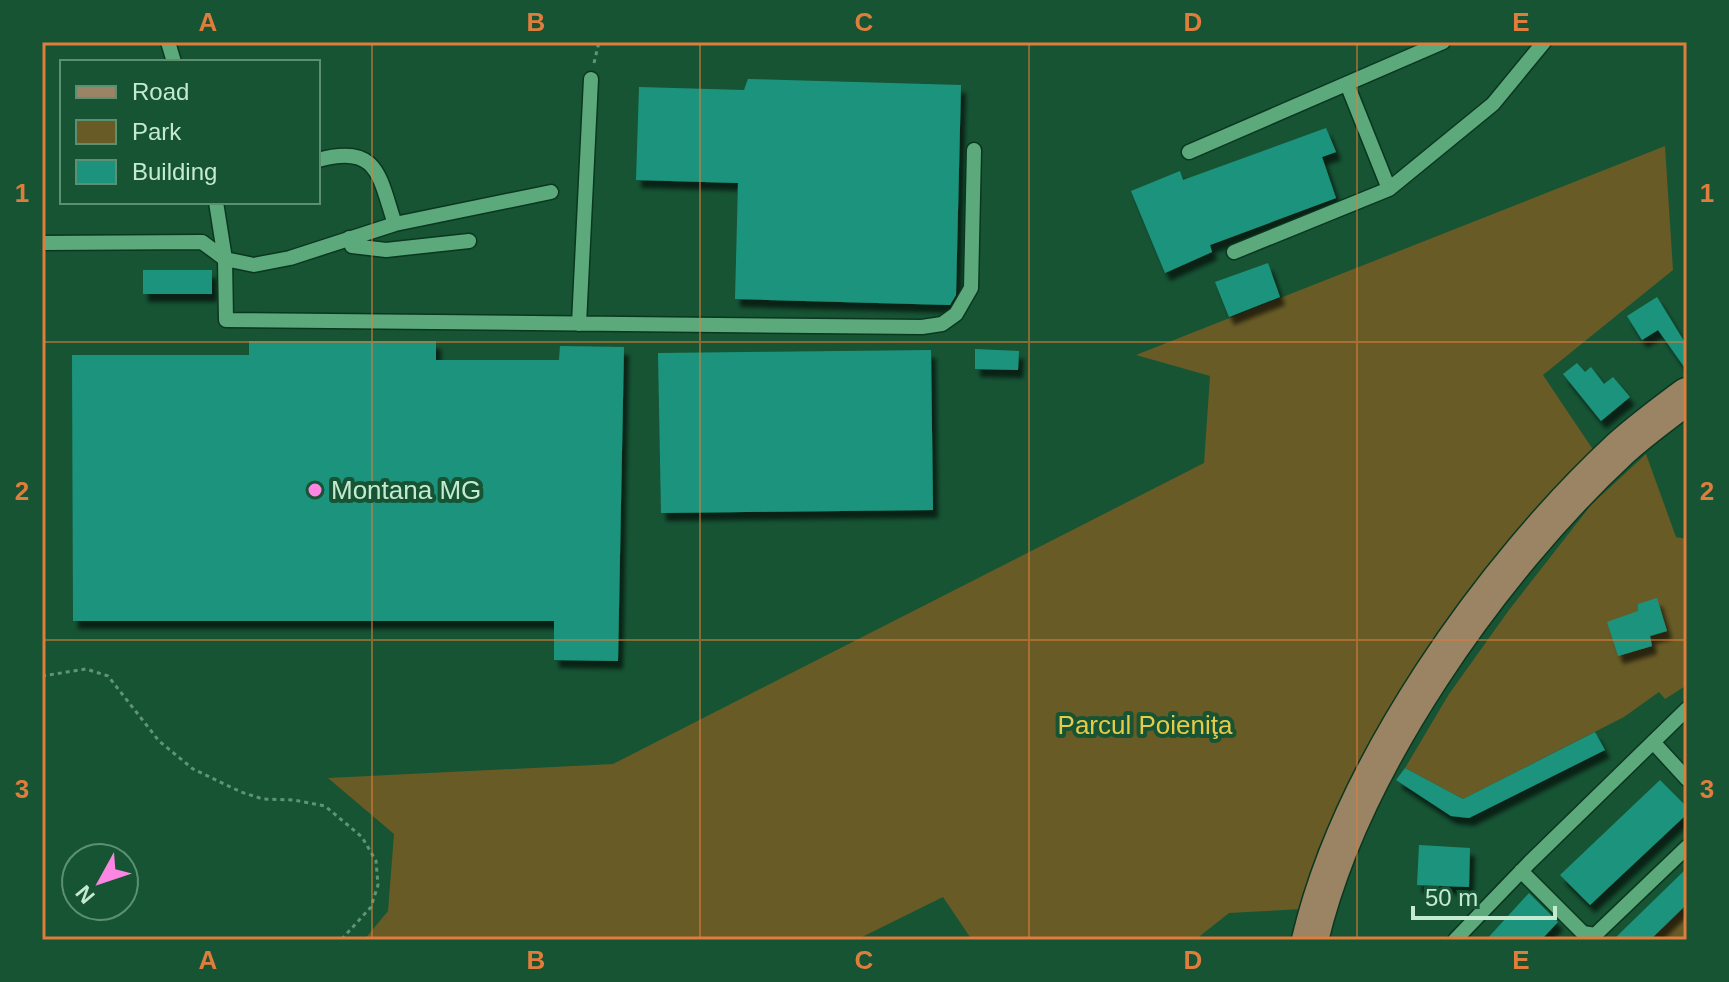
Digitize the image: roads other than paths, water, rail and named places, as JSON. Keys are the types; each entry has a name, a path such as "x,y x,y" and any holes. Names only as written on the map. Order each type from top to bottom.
{"main road":[{"path":"1310,940 1324,888 1360,801 1400,727 1445,656 1491,592 1580,488 1622,447 1687,396"}],"street":[{"path":"1189,152 1443,42"},
{"path":"1234,252 1389,189 1493,104 1530,63 1544,42"},
{"path":"579,324 591,79"},
{"path":"1347,84 1389,189"},
{"path":"216,204 225,259 226,320 922,327 942,324 956,314 971,288 974,150"},
{"path":"320,159 336,155 358,155 376,168 395,224"},
{"path":"42,243 202,242 225,259 254,265 290,258 395,224 551,192"},
{"path":"349,238 352,246 386,250 469,241"},
{"path":"1455,940 1687,709"},
{"path":"1653,742 1687,779"},
{"path":"1521,871 1583,933 1595,935 1687,847"}],"place":[{"name":"Montana MG","path":"315,490"}],"park label":[{"name":"Parcul Poieniţa","path":"1145,725"}]}
